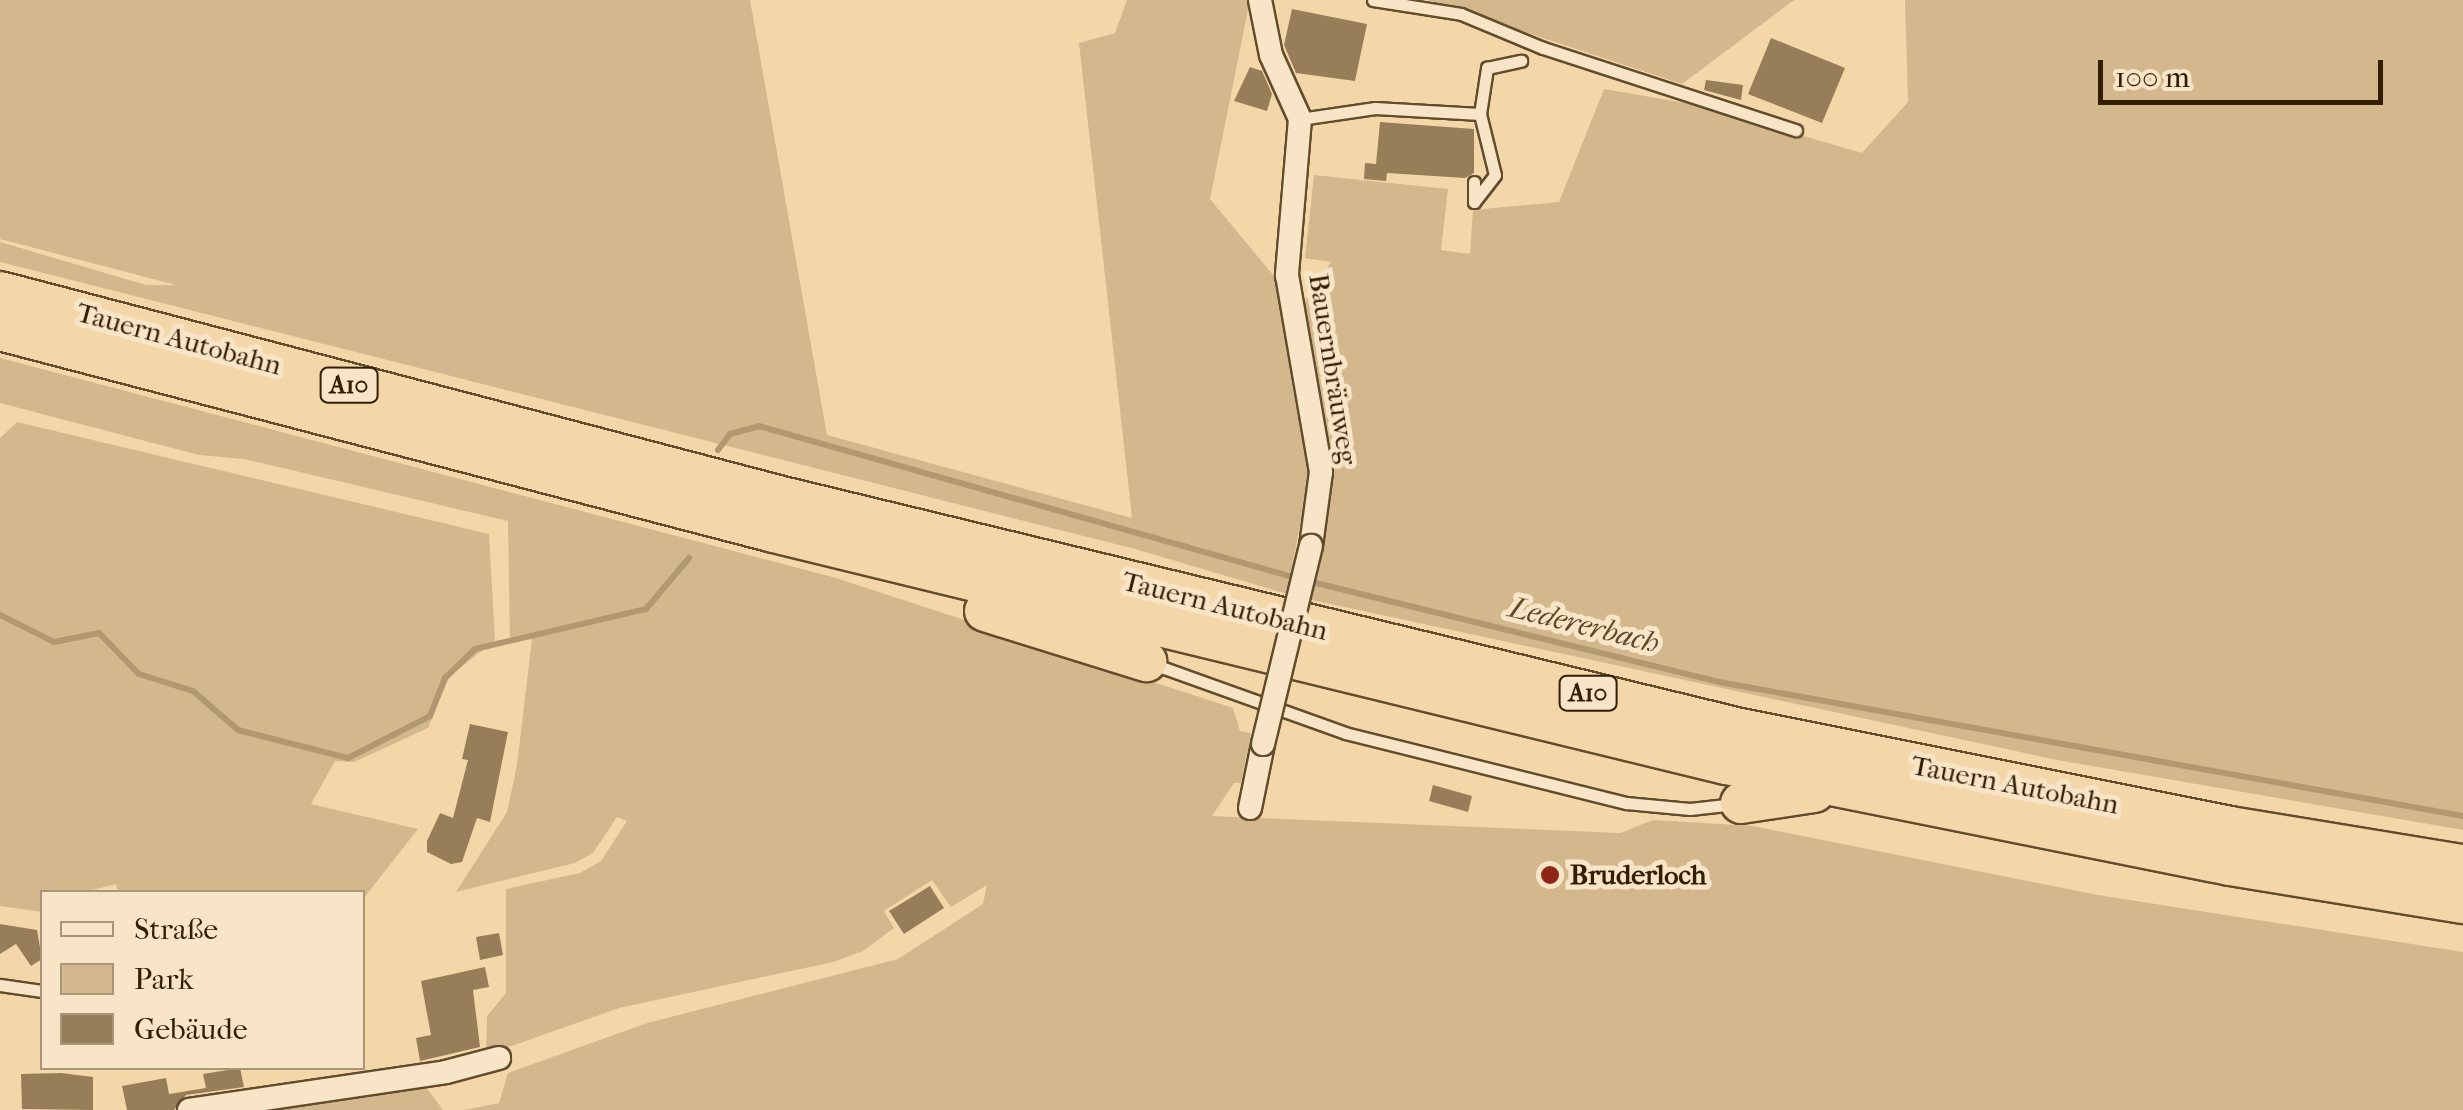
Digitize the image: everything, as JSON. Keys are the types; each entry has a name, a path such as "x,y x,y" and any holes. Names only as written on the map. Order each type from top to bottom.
{"highway":[{"name":"Tauern Autobahn","path":"0,292 824,507 1736,728 2230,827 2463,865"},
{"name":"Tauern Autobahn","path":"0,330 770,532 1832,786 2463,903"},
{"path":"770,532 840,566 1146,661"},
{"path":"1741,803 1832,786"}],"street":[{"name":"Bauernbräuweg","path":"1250,808 1312,546 1321,472 1287,275 1300,118 1271,54 1260,0"},
{"path":"188,1110 446,1072 499,1058"}],"lane":[{"path":"1373,0 1460,14 1544,48 1796,130"},
{"path":"1474,182 1474,202 1495,175 1480,114 1487,68 1520,61"},
{"path":"1300,118 1394,107 1480,114"},
{"path":"1146,661 1345,733 1626,802 1690,809 1741,803"},
{"path":"0,986 40,991"}],"green space":[{"path":"0,0 750,0 827,435 1132,518 1079,43 1115,33 1127,0 1250,0 1210,199 1283,287 1313,455 1287,594 1135,549 0,262 0,242 146,285 176,285 0,239"},
{"path":"1428,0 1794,0 1682,84"},
{"path":"1905,0 2463,0 2463,830 2057,760 1307,599 1328,504 1328,457 1299,311 1331,262 1305,258 1314,175 1448,189 1441,250 1470,254 1473,210 1559,202 1604,89 1697,105 1862,153 1908,102"},
{"path":"0,358 836,578 1233,708 1240,731 1251,733 1241,783 1234,783 1212,816 1620,833 1653,820 1753,826 2098,895 2463,952 2463,1110 464,1110 499,1103 508,1073 647,1023 898,959 983,904 987,885 951,907 932,880 884,911 894,928 863,951 833,962 619,1008 486,1055 487,1016 506,993 506,889 580,873 601,861 627,821 617,817 593,853 575,863 456,892 507,812 517,765 532,639 510,641 508,521 244,459 199,455 0,403"},
{"path":"17,422 489,534 495,640 449,677 428,728 354,762 335,761 311,804 418,829 365,896 365,890 118,890 116,884 92,890 40,890 40,912 0,906 0,438"},
{"path":"426,1087 443,1110 285,1110 321,1100"}],"building":[{"path":"1292,9 1367,24 1355,81 1296,73 1284,45"},
{"path":"1771,38 1845,68 1822,123 1748,94"},
{"path":"1250,67 1262,71 1272,94 1267,111 1234,101"},
{"path":"1706,80 1743,85 1741,100 1704,90"},
{"path":"1380,122 1474,129 1474,173 1465,178 1387,173 1386,181 1364,179 1365,163 1376,164"},
{"path":"470,724 508,732 490,822 477,818 462,862 451,864 427,852 427,841 440,813 453,818 468,760 462,759"},
{"path":"1433,785 1472,796 1468,812 1429,801"},
{"path":"930,886 944,908 904,934 889,911"},
{"path":"0,924 37,930 40,960 31,966 16,944 0,954"},
{"path":"499,933 503,955 480,960 476,937"},
{"path":"485,967 489,987 473,990 480,1047 420,1061 416,1038 431,1035 421,981"},
{"path":"240,1070 244,1087 186,1095 174,1110 127,1110 122,1086 166,1078 169,1094 206,1088 203,1074"},
{"path":"21,1074 93,1077 93,1110 22,1109"}],"waterway":[{"name":"Ledererbach","path":"718,450 730,434 759,426 1296,578"},
{"name":"Ledererbach","path":"0,615 54,642 99,633 139,674 193,691 238,730 348,758 430,716 445,678 475,649 646,609 689,558"},
{"name":"Ledererbach","path":"1308,581 1719,682 2463,816"}],"place":[{"name":"Bruderloch","path":"1550,875"}]}
